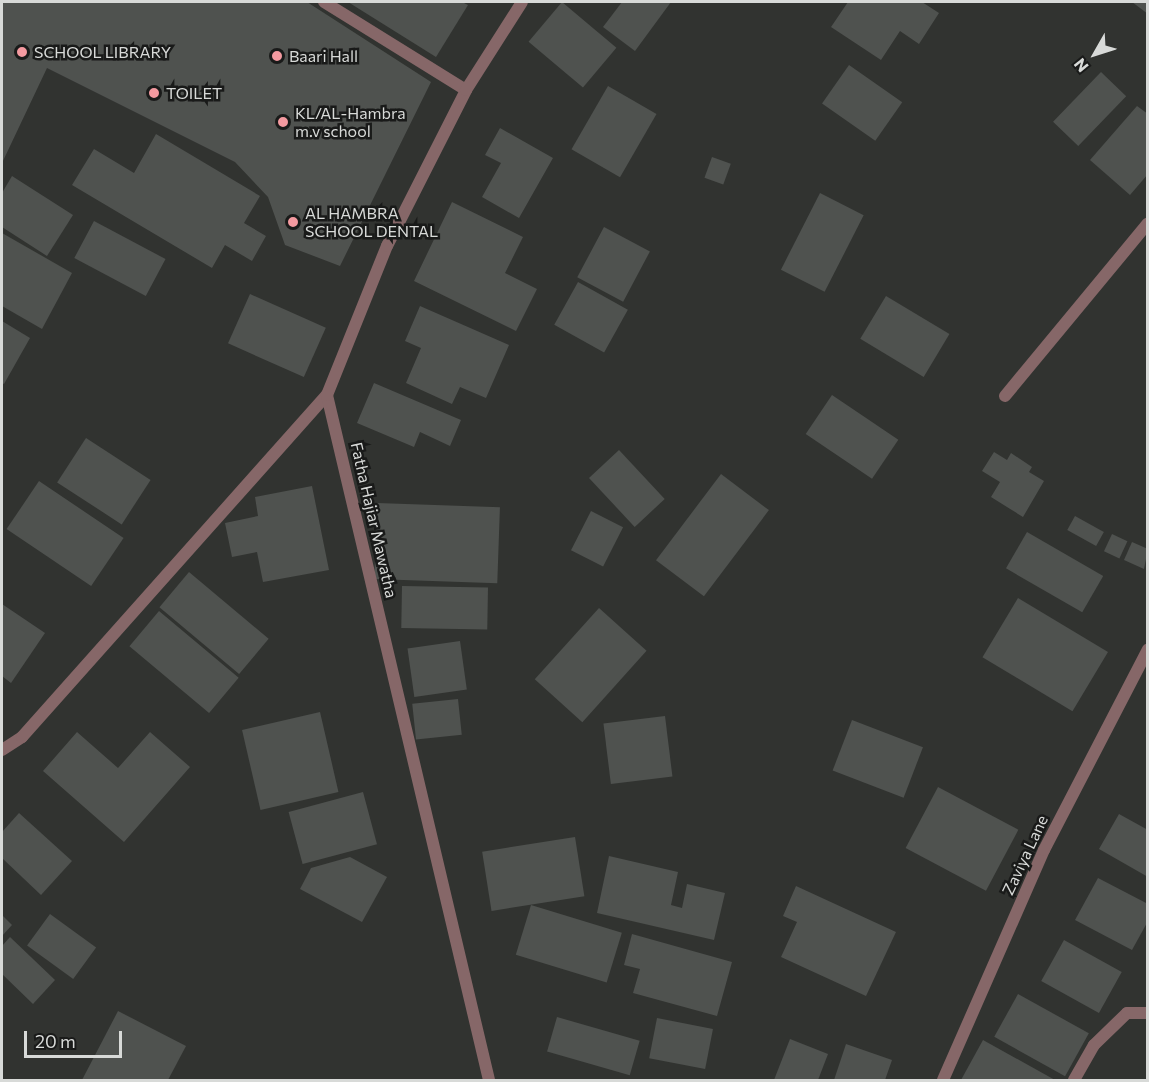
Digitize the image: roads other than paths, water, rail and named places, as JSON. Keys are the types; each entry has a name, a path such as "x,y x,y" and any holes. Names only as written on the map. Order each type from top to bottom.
{"street":[{"path":"324,2 466,90"},
{"path":"2,750 22,737 327,395 387,246 466,90 522,2"},
{"path":"1005,396 1148,223"},
{"name":"Fatha Hajiar Mawatha","path":"327,395 489,1080"},
{"name":"Zaviya Lane","path":"943,1080 1044,849 1148,649"},
{"path":"1074,1080 1094,1046 1127,1013 1148,1013"}],"place":[{"name":"SCHOOL LIBRARY","path":"22,52"},
{"name":"Baari Hall","path":"277,56"},
{"name":"TOILET","path":"154,93"},
{"name":"KL/AL-Hambra m.v school","path":"283,122"},
{"name":"AL HAMBRA SCHOOL DENTAL","path":"293,222"}]}
